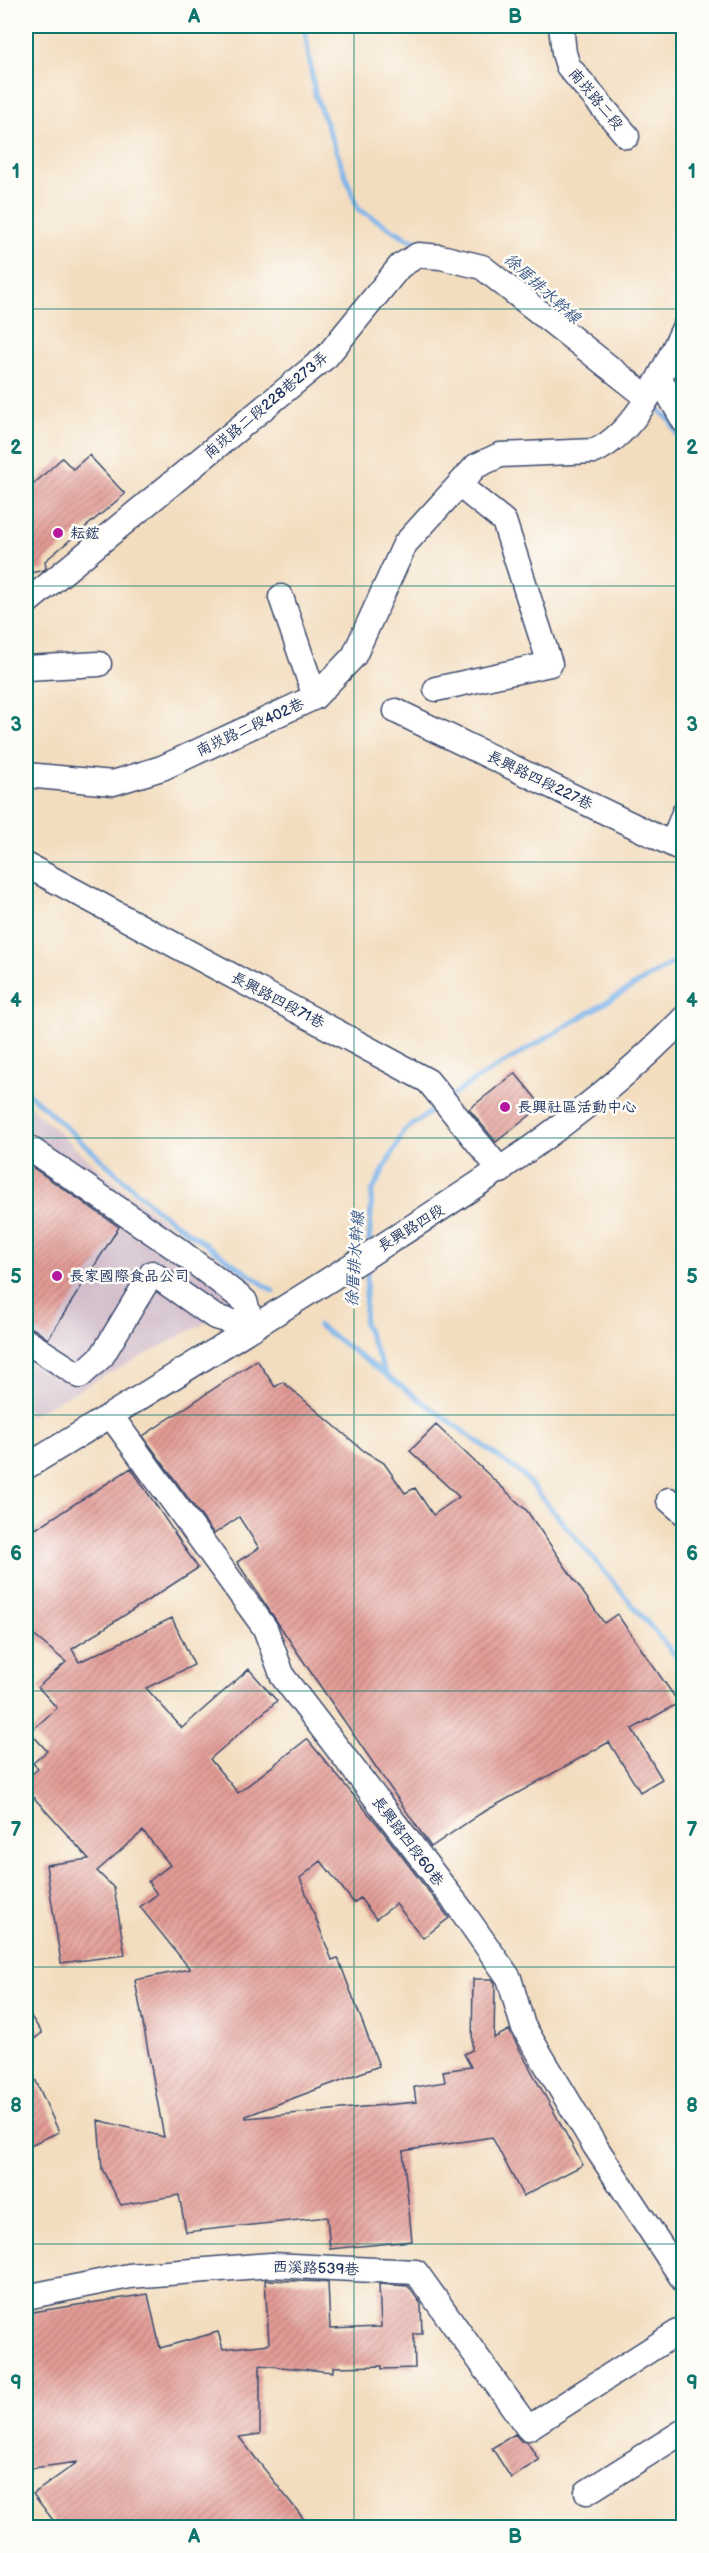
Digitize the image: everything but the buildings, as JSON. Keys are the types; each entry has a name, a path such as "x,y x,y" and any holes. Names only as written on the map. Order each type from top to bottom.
{"street":[{"name":"南崁路二段","path":"561,26 568,66 627,136"},
{"name":"南崁路二段228巷273弄","path":"26,603 327,356 400,266 418,255 441,257 482,267 653,388"},
{"name":"南崁路二段402巷","path":"26,775 113,783 162,768 315,697 354,656 405,544 476,466 500,456 595,451 607,445 626,428 653,388 684,328"},
{"path":"653,388 684,421"},
{"path":"436,689 550,664 504,521 459,485"},
{"path":"281,597 315,697"},
{"path":"26,668 99,664"},
{"name":"長興路四段227巷","path":"396,711 678,847"},
{"path":"678,847 684,813"},
{"name":"長興路四段71巷","path":"26,865 428,1081 501,1171"},
{"name":"長興路四段","path":"26,1467 253,1328 501,1171 563,1126 662,1041 684,1018"},
{"path":"26,1146 168,1243 245,1301 253,1328"},
{"path":"26,1341 80,1376 102,1356 168,1243"},
{"path":"152,1273 215,1317 253,1328"},
{"name":"長興路四段60巷","path":"111,1416 265,1628 283,1677 454,1901 509,1978 523,2026 596,2146 684,2281"},
{"name":"西溪路539巷","path":"26,2297 129,2276 271,2265 416,2272 528,2428 683,2331"},
{"path":"587,2492 684,2431"}],"shaded area":[{"name":"長家國際食品公司","path":"26,1103 107,1176 256,1296 27,1417"}],"waterway":[{"name":"徐厝排水幹線","path":"304,26 315,94 358,209 407,238 438,246"},
{"name":"徐厝排水幹線","path":"651,403 670,420 684,449"},
{"name":"徐厝排水幹線","path":"450,1097 684,956"},
{"path":"26,1091 158,1211 273,1291"},
{"name":"徐厝排水幹線","path":"369,1246 372,1192 404,1131 440,1105"},
{"name":"徐厝排水幹線","path":"368,1264 364,1323 386,1375"},
{"name":"徐厝排水幹線","path":"319,1326 523,1475 684,1666"}],"place":[{"name":"耘鋐","path":"58,533"},
{"name":"長興社區活動中心","path":"505,1107"},
{"name":"長家國際食品公司","path":"57,1276"}]}
